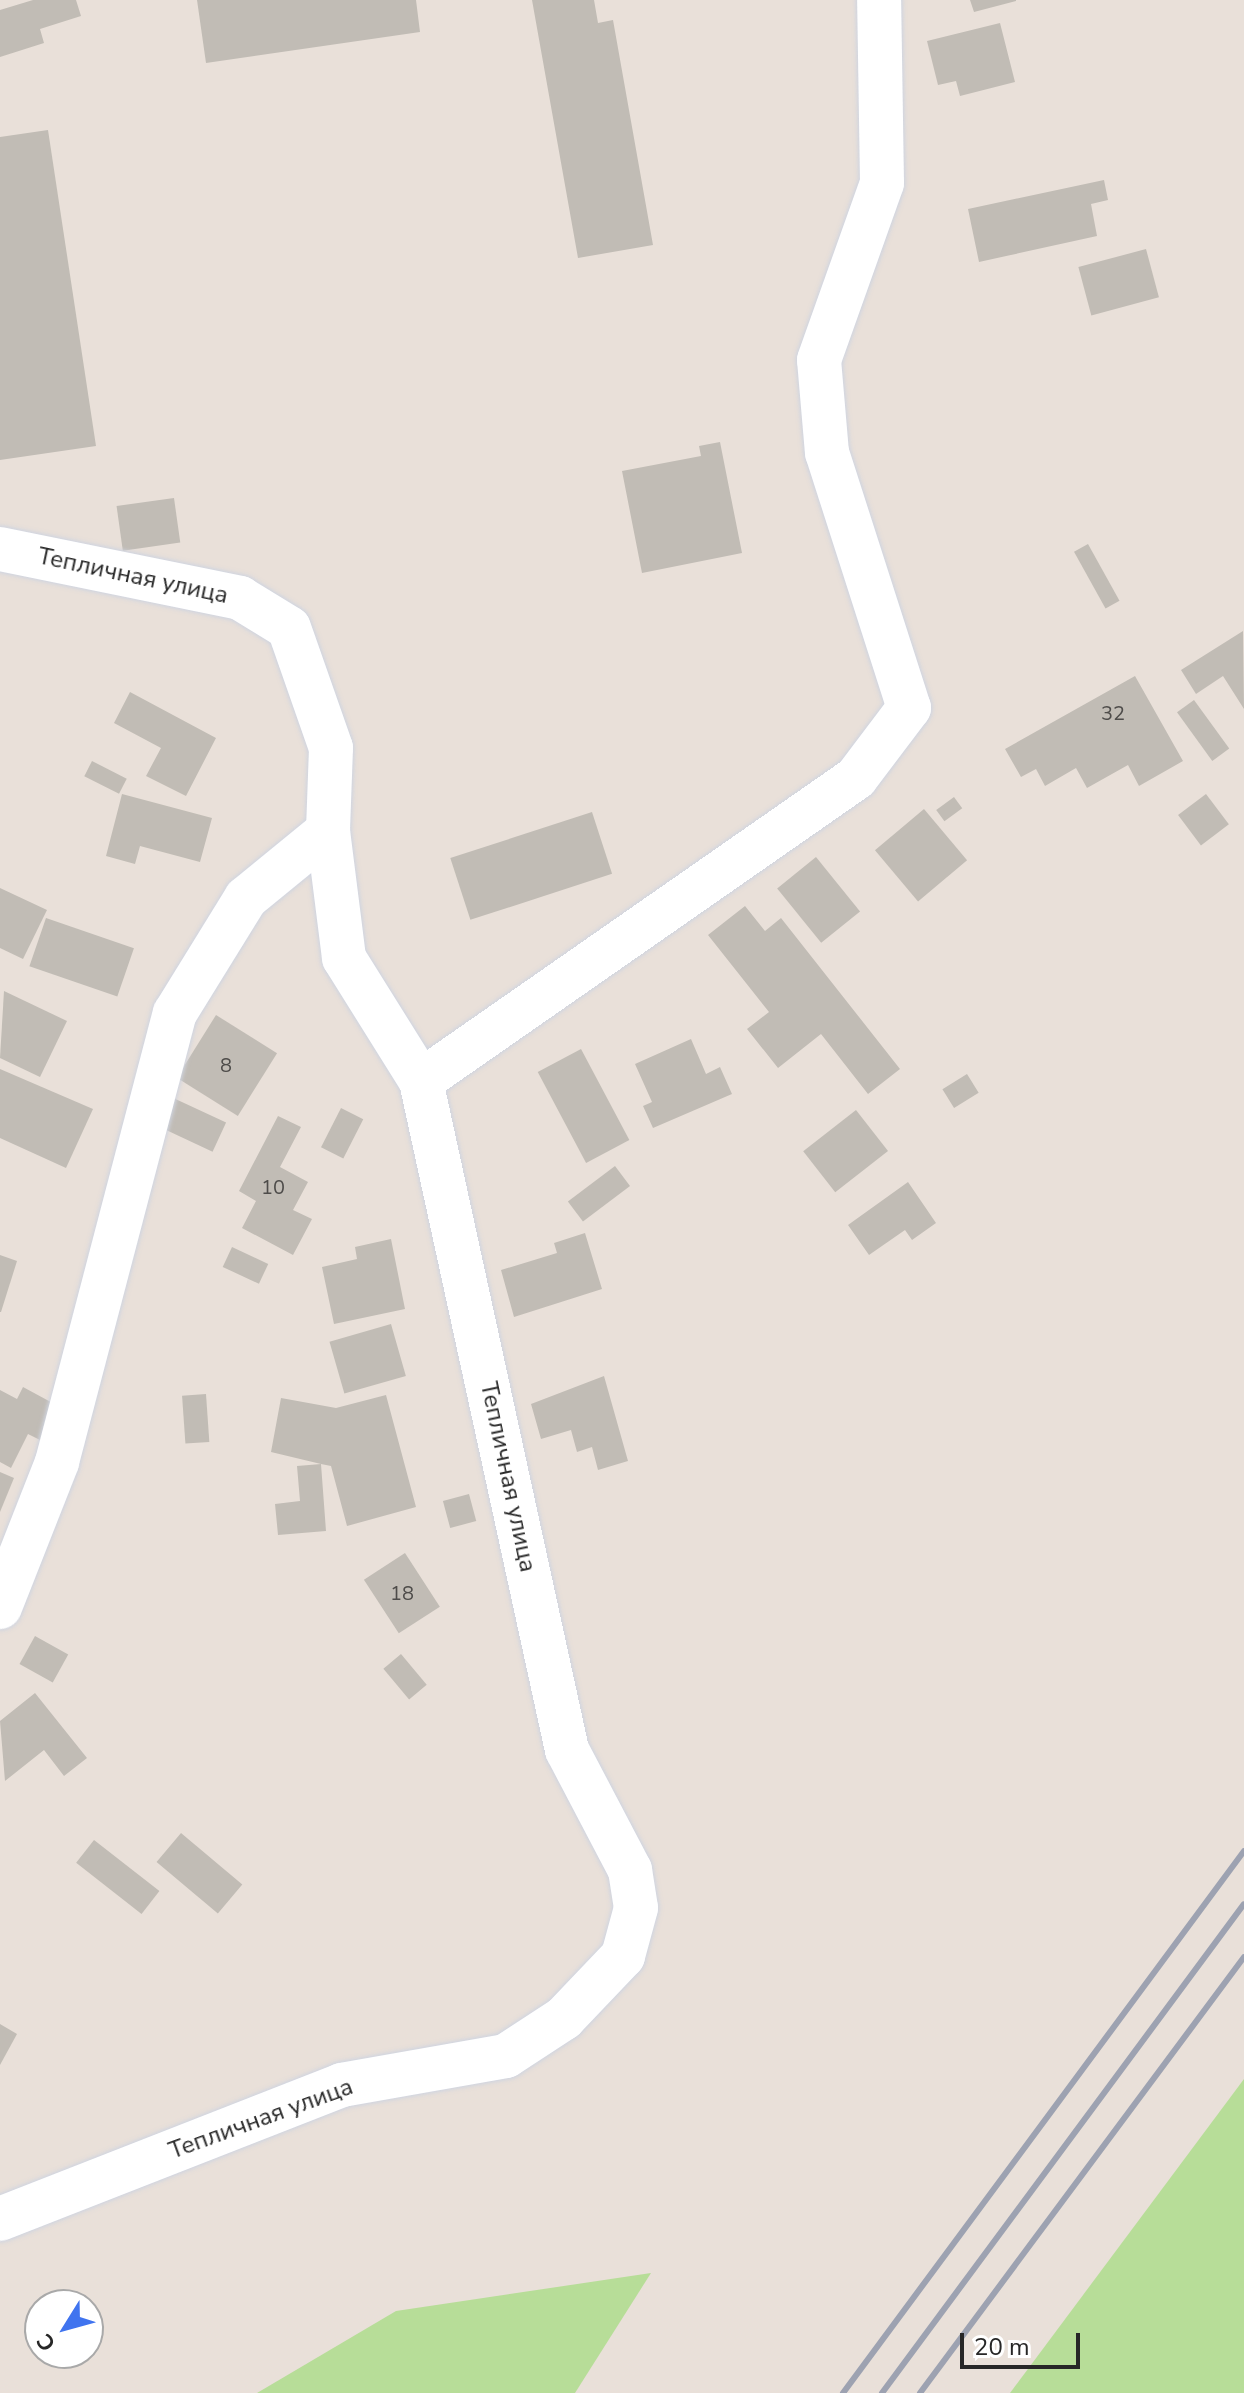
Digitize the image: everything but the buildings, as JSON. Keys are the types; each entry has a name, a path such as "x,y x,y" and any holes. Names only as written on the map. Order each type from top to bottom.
{"street":[{"path":"421,1081 856,778 909,708 827,453 819,360 882,183 879,0"},
{"name":"Тепличная улица","path":"0,549 240,598 289,628 331,748 328,831 344,958 421,1081 567,1750 630,1870 636,1908 623,1956 564,2018 506,2056 342,2085 0,2219"},
{"path":"0,1607 57,1462 175,1013 246,898 328,831"}],"green space":[{"path":"1244,2079 1244,2393 1010,2393"},
{"path":"651,2273 575,2393 257,2393 396,2311"}],"railway":[{"path":"843,2393 1244,1851"},
{"path":"882,2393 1244,1904"},
{"path":"920,2393 1244,1957"}]}
